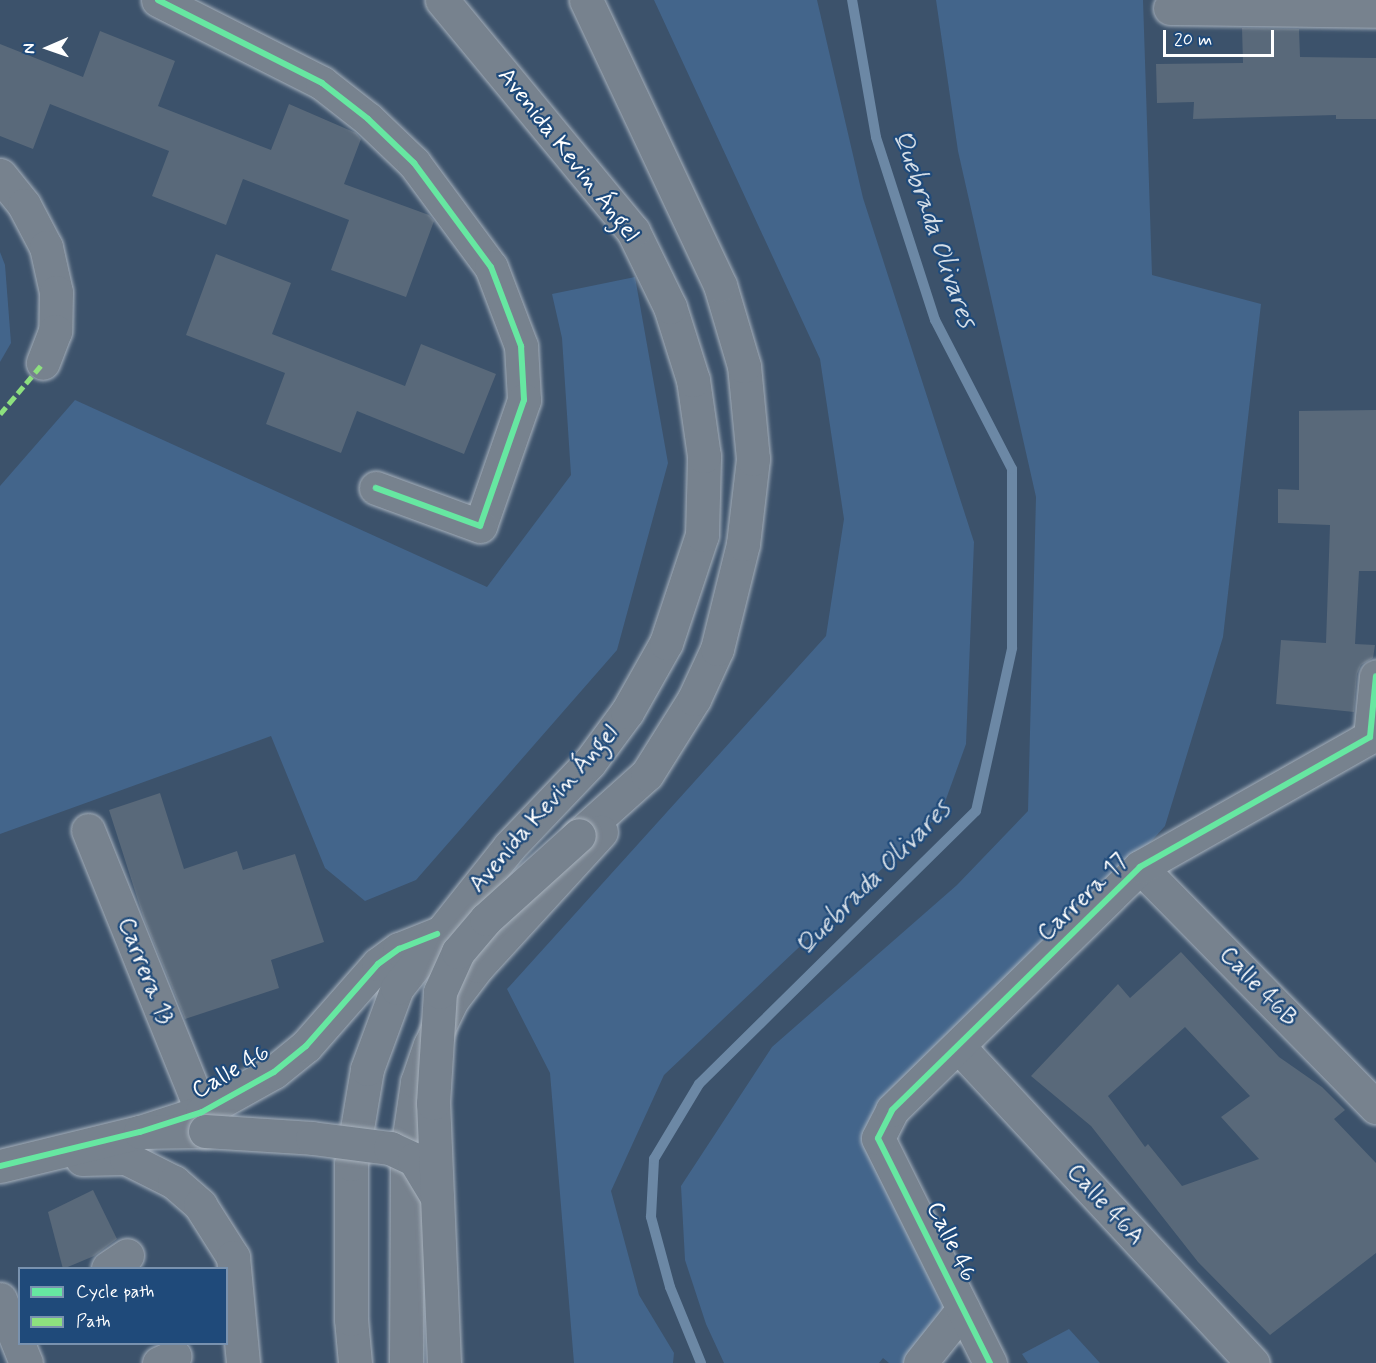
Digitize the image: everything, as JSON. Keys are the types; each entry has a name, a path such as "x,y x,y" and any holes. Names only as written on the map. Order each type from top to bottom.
{"street":[{"path":"158,0 322,83 368,119 414,163 491,267 521,346 524,400 480,526 376,488"},
{"name":"Avenida Kevin Ángel","path":"353,1363 351,1164 367,1069 397,988 437,934 509,847 590,762 627,712 666,643 702,535 704,456 693,380 670,307 633,231 442,0"},
{"name":"Avenida Kevin Ángel","path":"444,1363 433,1062 440,992 458,952 486,919 647,774 694,699 717,649 743,544 753,459 744,366 720,285 586,0"},
{"path":"1170,8 1376,11"},
{"path":"0,175 24,205 46,247 56,292 55,331 43,363"},
{"name":"Carrera 17","path":"878,1138 892,1110 1140,867 1370,737 1376,676"},
{"path":"406,1363 407,1150 417,1082 430,1045 452,1000 478,966 620,810 647,774"},
{"name":"Carrera 13","path":"88,830 204,1122"},
{"name":"Calle 46B","path":"1140,867 1376,1107"},
{"name":"Calle 46","path":"204,1122 306,1046 378,964 399,949 437,934"},
{"name":"Calle 46A","path":"958,1046 1253,1363"},
{"path":"10,1164 140,1132 204,1122 390,1148 414,1159 437,1198"},
{"name":"Calle 46","path":"878,1138 990,1363"},
{"path":"10,1164 126,1158 174,1182 200,1205 233,1257 243,1363"},
{"path":"0,1299 15,1342"},
{"path":"920,1363 963,1309"}],"shaded area":[{"path":"654,0 817,0 863,198 974,542 966,744 941,813 664,1075 611,1191 639,1295 674,1353 673,1363 574,1363 550,1073 507,989 826,636 844,519 820,359"},
{"path":"936,0 1143,0 1152,275 1261,304 1223,637 1165,826 1108,889 885,1113 956,1320 924,1363 889,1363 883,1358 879,1363 724,1363 706,1324 685,1260 681,1186 772,1047 957,885 1028,811 1036,497 958,151"},
{"path":"0,252 5,265 11,343 0,362"},
{"path":"635,277 668,463 617,650 416,880 365,901 325,868 271,736 0,834 0,486 75,400 487,587 571,475 562,338 552,294"},
{"path":"1069,1329 1100,1363 1028,1363 1022,1354"}],"building":[{"path":"1242,28 1299,29 1300,57 1376,58 1376,119 1336,119 1336,115 1193,119 1194,102 1157,103 1156,64 1243,63"},
{"path":"100,31 175,61 158,106 271,150 289,104 356,133 361,139 344,184 429,215 434,221 406,297 331,270 349,220 243,179 226,225 152,196 169,151 50,104 33,149 0,136 0,44 83,77"},
{"path":"216,254 291,283 272,334 405,386 421,344 496,374 464,454 357,411 341,453 266,424 285,373 186,335"},
{"path":"1376,410 1376,571 1359,571 1355,644 1375,645 1373,658 1361,665 1357,674 1354,712 1276,704 1281,640 1326,643 1330,525 1278,523 1278,489 1299,490 1299,411"},
{"path":"160,793 184,869 237,851 243,870 295,854 324,942 271,960 279,988 185,1019 144,919 109,810"},
{"path":"1181,952 1279,1057 1322,1087 1345,1110 1334,1119 1376,1163 1376,1253 1270,1335 1198,1262 1091,1126 1031,1076 1118,984 1130,998","holes":["1185,1027 1250,1096 1221,1117 1259,1159 1182,1186 1148,1144 1145,1147 1108,1096"]},
{"path":"93,1190 117,1239 94,1256 62,1267 48,1212"}],"waterway":[{"name":"Quebrada Olivares","path":"701,1363 670,1287 651,1217 654,1159 699,1084 976,811 1012,648 1012,469 935,320 876,137 852,0"}],"marked path":[{"path":"0,414 43,363"}],"cycle path":[{"path":"158,0 322,83 368,119 414,163 491,267 521,346 524,400 480,526 376,488"},
{"path":"990,1363 878,1138 892,1110 1140,867 1370,737 1376,676"},
{"path":"0,1166 140,1132 202,1112 274,1072 306,1046 378,964 399,949 437,934"}]}
